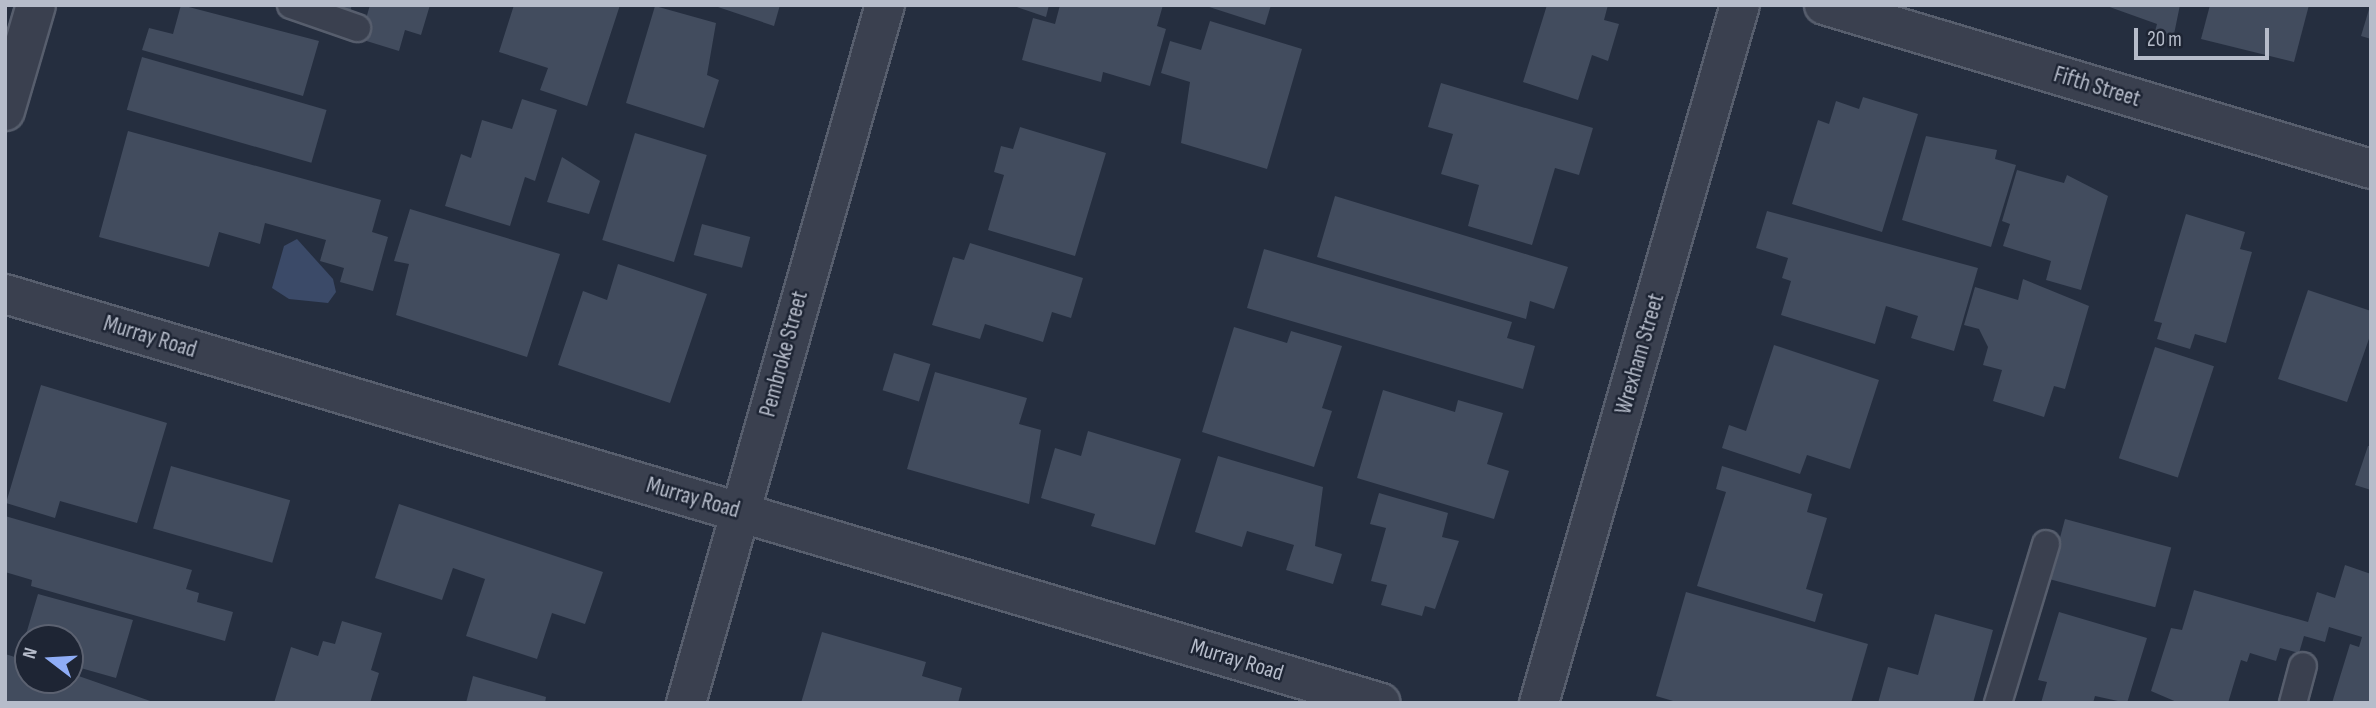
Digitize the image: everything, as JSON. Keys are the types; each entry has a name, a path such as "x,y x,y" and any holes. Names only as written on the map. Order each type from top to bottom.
{"street":[{"path":"5,111 36,5"},
{"name":"Pembroke Street","path":"686,703 885,5"},
{"name":"Wrexham Street","path":"1539,703 1740,5"},
{"name":"Fifth Street","path":"1824,5 2371,169"},
{"name":"Murray Road","path":"5,294 1381,703"}],"lane":[{"path":"291,5 357,28"},
{"path":"1998,703 2046,544"},
{"path":"2293,703 2303,666"}],"water":[{"path":"297,239 333,279 336,292 328,303 289,299 272,288 284,246"}],"building":[{"path":"181,5 319,41 303,96 142,50 149,28 173,34"},
{"path":"334,5 352,5 350,11"},
{"path":"370,5 430,5 421,35 405,30 399,51 360,39"},
{"path":"514,5 620,5 587,106 540,90 548,68 499,52"},
{"path":"712,5 780,5 774,26"},
{"path":"1011,5 1049,5 1046,17"},
{"path":"1060,5 1163,5 1157,26 1166,29 1150,86 1103,72 1101,82 1022,60 1033,18 1055,24"},
{"path":"1203,5 1271,5 1265,25"},
{"path":"1547,5 1608,5 1604,20 1619,24 1608,61 1592,55 1578,100 1523,82"},
{"path":"2104,5 2180,5 2172,44 2153,39 2157,24"},
{"path":"2210,5 2309,5 2294,62 2201,39"},
{"path":"655,6 716,23 707,75 719,80 704,128 626,103"},
{"path":"2371,6 2371,39 2361,36"},
{"path":"1210,21 1302,49 1267,169 1181,143 1190,82 1161,73 1170,41 1201,50"},
{"path":"142,57 327,110 311,163 127,110"},
{"path":"1441,83 1593,128 1579,175 1555,168 1532,245 1468,226 1479,185 1441,174 1453,134 1428,127"},
{"path":"1863,97 1918,114 1882,232 1792,204 1818,120 1829,124 1836,101 1859,109"},
{"path":"522,99 557,110 535,181 525,177 510,226 445,206 461,154 471,158 482,120 512,129"},
{"path":"1020,127 1106,153 1075,256 988,230 1004,175 994,172 1001,146 1013,149"},
{"path":"128,131 381,200 372,232 388,237 373,291 340,282 344,268 320,261 326,240 265,223 260,244 219,232 209,267 99,237"},
{"path":"635,133 707,155 674,262 602,240"},
{"path":"1926,136 1997,150 1995,159 2016,165 1991,247 1902,220"},
{"path":"562,157 600,181 589,214 547,202"},
{"path":"2017,170 2064,183 2067,175 2108,196 2081,290 2046,280 2051,261 2003,246 2010,224 2002,221"},
{"path":"1335,196 1568,267 1554,309 1530,301 1526,319 1317,257"},
{"path":"410,209 560,254 527,357 396,315 409,264 394,261"},
{"path":"1767,211 1978,268 1954,351 1911,338 1918,316 1886,306 1875,344 1781,315 1791,281 1782,278 1788,258 1756,248"},
{"path":"2186,214 2245,232 2240,249 2252,252 2226,343 2195,334 2190,349 2157,339 2162,323 2154,321"},
{"path":"702,224 750,237 742,268 694,255"},
{"path":"970,243 1083,278 1071,318 1052,312 1043,342 985,324 980,339 932,325 953,257 964,260"},
{"path":"1264,249 1512,322 1507,338 1535,346 1523,389 1247,308"},
{"path":"618,264 707,294 670,403 558,365 583,291 607,300"},
{"path":"2023,279 2089,306 2065,389 2054,386 2044,417 1993,401 2002,370 1983,365 1988,347 1979,329 1964,325 1975,287 2018,300"},
{"path":"2308,290 2371,311 2371,333 2347,402 2278,379"},
{"path":"1234,327 1287,343 1291,331 1342,346 1322,408 1332,411 1314,467 1202,432"},
{"path":"1774,345 1879,380 1850,469 1807,455 1800,474 1722,448 1729,425 1746,431"},
{"path":"2155,347 2214,366 2178,477 2119,458"},
{"path":"894,353 930,364 919,401 883,390"},
{"path":"935,372 1027,398 1019,424 1041,430 1029,504 907,469"},
{"path":"41,385 167,423 137,523 60,501 55,518 6,503"},
{"path":"1383,390 1455,412 1458,400 1503,413 1487,464 1509,471 1494,519 1357,478"},
{"path":"1088,431 1181,459 1155,545 1091,526 1095,514 1041,498 1055,448 1081,456"},
{"path":"2368,446 2371,446 2371,490 2355,485"},
{"path":"1218,456 1323,487 1315,546 1342,554 1333,584 1286,570 1294,545 1247,531 1242,547 1195,532"},
{"path":"171,466 290,500 272,563 153,528"},
{"path":"1722,466 1812,494 1807,512 1827,518 1806,589 1823,594 1815,622 1697,586 1726,492 1716,489"},
{"path":"1379,493 1448,513 1442,537 1459,541 1435,609 1425,606 1422,616 1381,605 1387,585 1371,581 1386,528 1370,524"},
{"path":"399,504 603,572 585,624 552,613 537,659 466,636 485,579 453,568 442,600 375,578"},
{"path":"5,516 192,570 186,589 199,593 197,602 233,612 225,641 31,586 32,580 5,572"},
{"path":"2065,519 2171,547 2155,607 2049,579"},
{"path":"2345,565 2371,574 2371,703 2332,703 2350,644 2359,647 2362,637 2329,627 2325,642 2304,636 2299,653 2280,648 2276,661 2250,653 2247,662 2241,660 2228,703 2179,703 2151,691 2171,628 2182,630 2194,590 2308,622 2317,592 2335,598"},
{"path":"1686,592 1868,644 1851,703 1680,703 1656,696"},
{"path":"38,594 133,620 116,678 84,669 84,624 29,624"},
{"path":"2059,612 2147,638 2127,703 2095,696 2093,703 2041,703 2047,682 2038,680"},
{"path":"1935,614 1993,630 1973,703 1878,703 1888,667 1918,675"},
{"path":"342,621 382,633 371,670 379,673 370,703 274,703 291,647 318,656 323,641 335,644"},
{"path":"822,632 926,662 922,676 962,688 958,703 801,703"},
{"path":"5,654 14,657 14,694 84,694 84,678 156,703 5,703"},
{"path":"473,676 546,697 545,703 466,703"}]}
